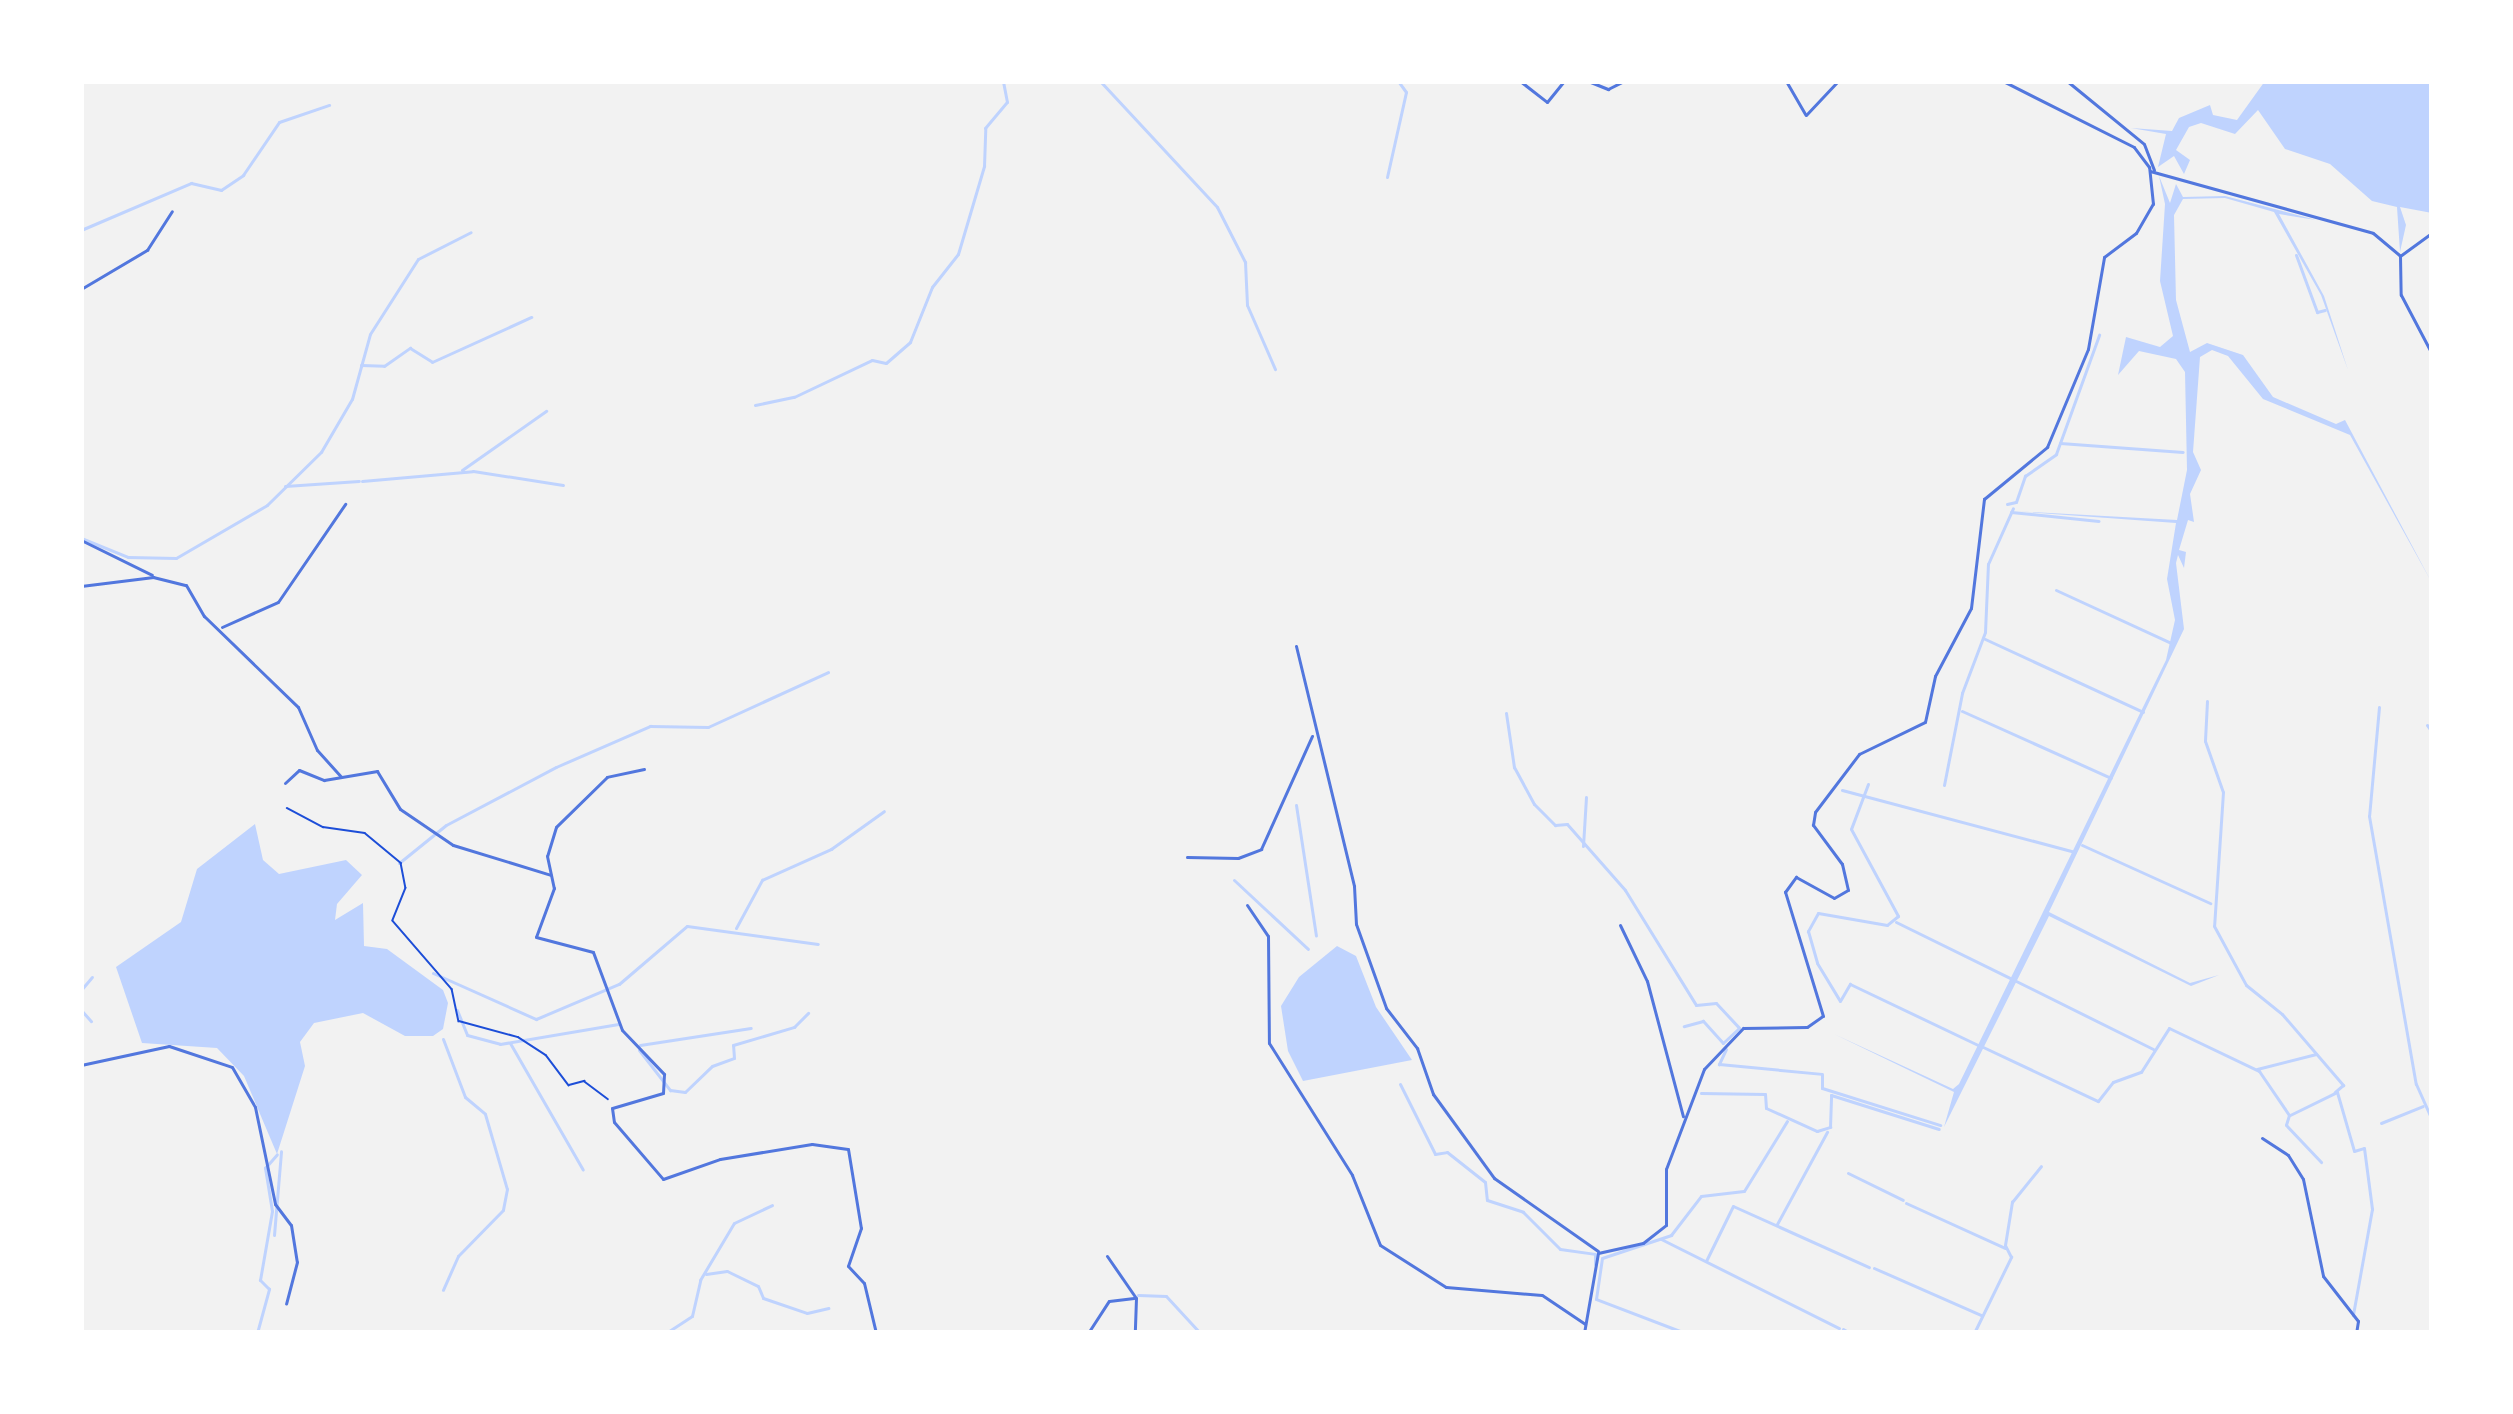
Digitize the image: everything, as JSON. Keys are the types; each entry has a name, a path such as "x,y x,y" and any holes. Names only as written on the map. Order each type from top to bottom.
{"street":[{"path":"1520,81 1547,102 1564,81"},
{"path":"1588,81 1612,89 1624,81"},
{"path":"1786,81 1806,115 1838,81"},
{"path":"2003,81 2104,125 2152,170 2373,232 2400,256 2401,295 2432,353"},
{"path":"1296,646 1373,979 1417,1048 1433,1094 1497,1181 1598,1253 1634,1246 1664,1229 1665,1174 1704,1069 1739,1030 1807,1027 1823,1016 1786,884 1796,877 1834,898 1846,893 1845,869 1815,829 1814,812 1859,754 1925,722 1934,676 1971,608 1984,499 2041,456 2068,407 2099,311 2104,257 2149,214 2152,170 2144,144 2067,81"},
{"path":"81,289 147,250 172,212"},
{"path":"2400,256 2432,233"},
{"path":"220,628 278,602 344,504"},
{"path":"81,540 135,560 154,577"},
{"path":"81,586 154,577 186,585 220,628 298,707 312,742 340,777"},
{"path":"1187,856 1233,859 1262,849 1313,735"},
{"path":"644,769 607,777 559,823 548,849 553,876 538,940 593,952 622,1030 666,1079 653,1099 612,1108 614,1122 670,1181 720,1159 812,1144 848,1149 861,1228 848,1266 864,1283 876,1333"},
{"path":"284,783 299,770 323,780 377,771 400,808 460,849 507,856 553,876"},
{"path":"1247,904 1268,936 1269,1043 1352,1175 1376,1240 1446,1287 1542,1295 1586,1324"},
{"path":"1620,925 1647,981 1684,1118"},
{"path":"81,1065 169,1046 232,1067 255,1107 275,1204 291,1226 297,1262 286,1304"},
{"path":"2262,1138 2288,1155 2303,1179 2324,1276 2335,1301 2358,1321 2356,1333"},
{"path":"1584,1333 1598,1253"},
{"path":"1107,1256 1136,1298 1135,1333"},
{"path":"1088,1333 1109,1301 1136,1298"}],"path":[{"path":"287,808 323,827 365,833 401,862 406,888 393,922 452,989 459,1021 518,1037 546,1055 568,1085 584,1081 602,1090 612,1108"}],"water":[{"path":"2265,81 2432,81 2432,213 2400,207 2406,225 2400,252 2397,207 2372,201 2330,164 2285,149 2258,110 2235,134 2201,123 2189,127 2176,150 2190,160 2184,174 2174,156 2158,167 2166,134 2131,128 2172,131 2179,118 2210,105 2213,115 2237,120"},
{"path":"2159,176 2170,203 2176,184 2183,197 2225,196 2316,220 2279,214 2324,296 2348,370 2321,295 2274,212 2225,198 2183,199 2174,215 2176,300 2190,352 2207,343 2243,355 2273,397 2336,424 2345,420 2432,583 2350,435 2263,399 2228,356 2212,350 2200,357 2193,452 2201,470 2190,494 2194,522 2188,520 2179,550 2186,552 2184,568 2178,555 2176,563 2184,629 2049,912 2190,983 2219,975 2191,986 2049,916 1944,1127 1954,1092 1834,1034 1953,1089 1959,1084 2166,660 2175,620 2167,579 2176,523 2012,511 2177,520 2187,470 2185,372 2176,359 2139,351 2118,375 2126,337 2160,347 2173,336 2160,281 2165,204"},
{"path":"255,824 263,860 279,874 346,860 362,875 337,904 335,920 363,903 364,946 387,949 443,990 448,1003 443,1029 433,1036 405,1036 363,1013 314,1023 300,1042 305,1066 277,1154 244,1076 217,1048 142,1043 116,967 181,922 197,869"},
{"path":"1337,946 1356,956 1376,1007 1412,1060 1303,1081 1288,1051 1281,1006 1299,977"}],"waterway":[{"path":"755,405 794,397 872,360 886,363 910,342 932,287 958,254 984,166 985,128 1007,102 1003,81"},
{"path":"1100,81 1217,207 1245,262 1247,305 1275,369"},
{"path":"1387,177 1406,92 1398,81"},
{"path":"81,230 191,183 221,190 243,175 279,122 329,105"},
{"path":"81,538 128,557 176,558 267,505 321,452 352,399 370,334 418,259 471,232"},
{"path":"2296,255 2317,312 2325,310"},
{"path":"361,365 384,366 410,348 432,362 531,317"},
{"path":"2007,504 2016,502 2025,476 2056,454 2099,335"},
{"path":"462,470 546,411"},
{"path":"2060,443 2183,452"},
{"path":"362,481 473,471 563,485"},
{"path":"285,486 359,481"},
{"path":"1944,785 1962,693 1985,632 1988,564 2013,508"},
{"path":"2011,512 2099,521"},
{"path":"2056,590 2171,643"},
{"path":"1985,639 2143,712"},
{"path":"399,863 446,825 556,767 650,726 708,727 828,672"},
{"path":"2207,701 2205,741 2223,792 2214,926 2246,985 2282,1014 2343,1085 2335,1092"},
{"path":"2379,707 2369,816 2416,1084 2432,1120"},
{"path":"1962,711 2111,778"},
{"path":"1506,713 1514,767 1534,804 1555,825 1567,824 1625,890 1696,1005 1716,1003 1739,1028 1723,1043 1703,1021 1684,1026"},
{"path":"2427,725 2432,732"},
{"path":"1868,784 1851,829 1898,916 1887,925 1818,913 1808,931 1817,963 1840,1001 1850,984 1980,1046"},
{"path":"1842,790 2075,852"},
{"path":"1583,846 1586,797"},
{"path":"1296,805 1316,935"},
{"path":"736,928 762,880 831,849 884,811"},
{"path":"2082,845 2210,903"},
{"path":"1234,880 1308,949"},
{"path":"1896,922 2012,979"},
{"path":"433,973 536,1019 619,984 687,926 818,944"},
{"path":"81,990 92,977"},
{"path":"2016,981 2153,1049"},
{"path":"81,1010 91,1021"},
{"path":"457,1010 467,1035 500,1044 618,1024"},
{"path":"639,1050 670,1090 685,1092 712,1066 734,1058 733,1045 794,1027 808,1013"},
{"path":"640,1045 751,1028"},
{"path":"1983,1047 2098,1101 2113,1082 2141,1072 2169,1028 2259,1071 2289,1115 2286,1125 2321,1162"},
{"path":"443,1039 465,1097 485,1114 507,1189 503,1210 458,1256 443,1290"},
{"path":"510,1043 583,1170"},
{"path":"1726,1049 1719,1064 1822,1074 1822,1088 1940,1125"},
{"path":"2257,1069 2316,1054"},
{"path":"1400,1084 1435,1154 1447,1152 1485,1182 1487,1200 1523,1212 1560,1249 1595,1254 1595,1264"},
{"path":"2290,1115 2337,1092 2354,1151 2364,1148 2372,1209 2353,1315"},
{"path":"1701,1093 1765,1094 1766,1108 1817,1131 1830,1127 1831,1095 1939,1129"},
{"path":"2381,1123 2423,1106"},
{"path":"1685,1333 1596,1299 1602,1258 1671,1235 1701,1196 1744,1191 1787,1121"},
{"path":"1777,1224 1827,1132"},
{"path":"274,1235 281,1151"},
{"path":"257,1333 269,1289 260,1280 272,1211 265,1168 277,1154"},
{"path":"1974,1333 2011,1257 2005,1245 2012,1202 2041,1166"},
{"path":"1848,1173 1903,1200"},
{"path":"1906,1203 2005,1248"},
{"path":"666,1333 692,1316 700,1280 734,1223 772,1205"},
{"path":"1706,1261 1733,1206 1869,1267"},
{"path":"1661,1239 1839,1328"},
{"path":"1874,1268 1981,1315"},
{"path":"706,1274 727,1271 758,1286 763,1298 807,1313 828,1308"},
{"path":"1138,1295 1166,1296 1200,1333"},
{"path":"1843,1329 1850,1333"}]}
